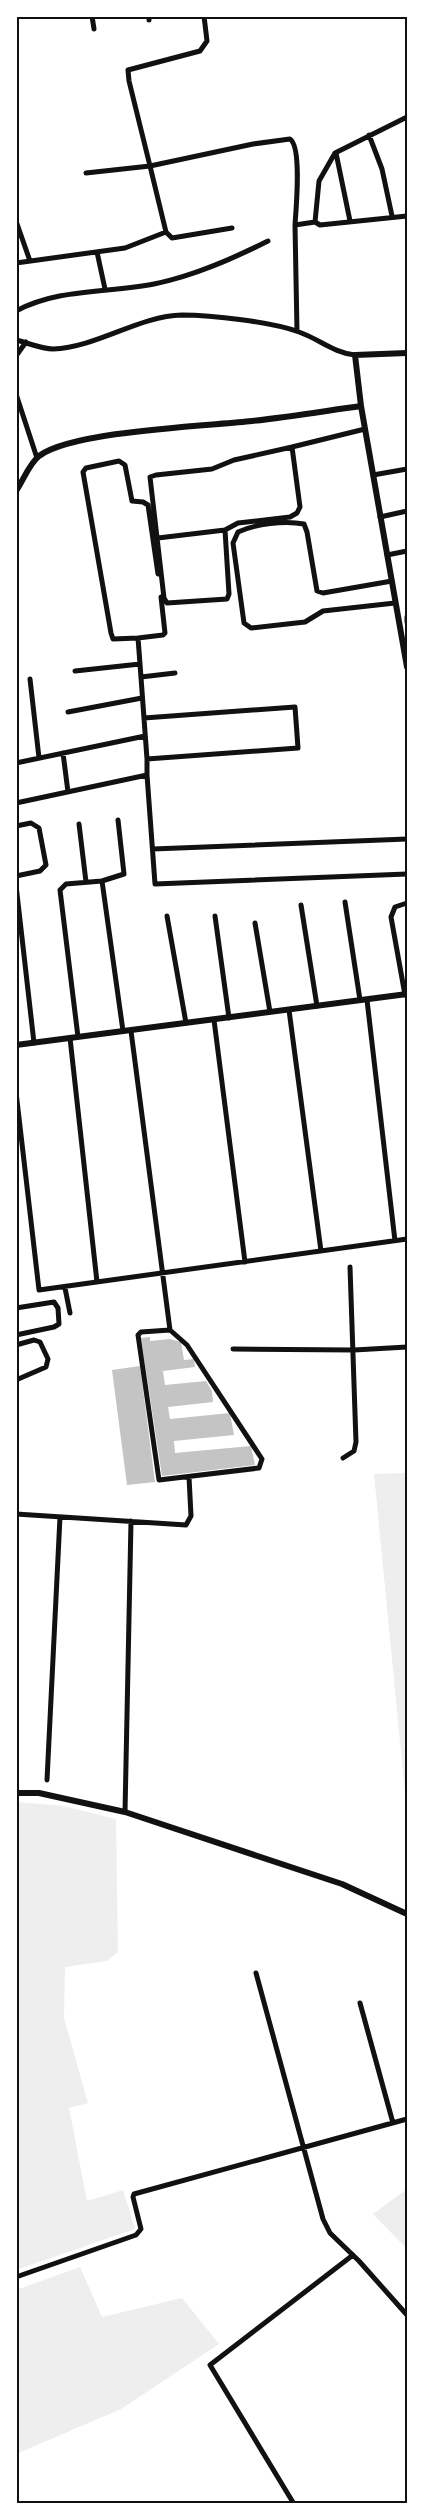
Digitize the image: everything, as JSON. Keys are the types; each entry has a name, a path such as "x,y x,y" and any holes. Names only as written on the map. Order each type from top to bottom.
{"street":[{"path":"92,16 94,29"},
{"path":"204,16 207,41 200,51 128,70 128,81 166,232 172,238 180,238 232,228"},
{"path":"315,222 318,181 335,153 407,118"},
{"path":"369,135 382,169 392,216"},
{"path":"86,172 150,166 253,144 290,139 295,146 297,162 295,225 297,331"},
{"path":"335,153 350,221"},
{"path":"295,225 315,222 320,225 392,216 407,216"},
{"path":"16,221 30,260"},
{"path":"16,263 126,248 166,232"},
{"path":"16,311 25,306 78,292 163,281 224,264 268,241"},
{"path":"97,252 105,289"},
{"path":"16,340 51,349 71,347 162,318 181,315 250,322 297,331 340,352 355,355 407,353"},
{"path":"16,356 26,342"},
{"path":"355,355 361,406 407,667"},
{"path":"16,394 37,458"},
{"path":"16,491 37,458 60,447 100,437 361,406"},
{"path":"225,530 229,594 224,600 167,604 164,598 150,477 212,469 234,460 365,430"},
{"path":"158,538 225,530 238,523 290,517 297,513 300,507 292,446"},
{"path":"123,462 130,499 134,503 143,502 148,505 166,630 163,635 138,638 113,639 111,634 83,472 90,467 123,462"},
{"path":"373,475 407,469"},
{"path":"380,517 407,512"},
{"path":"392,581 323,593 317,591 304,524 295,522 251,527 238,532 233,543 244,623 251,628 305,622 323,611 395,603"},
{"path":"387,555 407,550"},
{"path":"407,617 407,622"},
{"path":"138,638 155,884 407,874"},
{"path":"75,671 140,664"},
{"path":"141,677 175,673"},
{"path":"30,679 39,758"},
{"path":"68,712 142,698"},
{"path":"144,718 295,707 298,740 298,748 146,759"},
{"path":"16,763 145,736"},
{"path":"62,754 68,792"},
{"path":"16,803 147,775"},
{"path":"78,1037 60,890 66,884 102,881 124,874 118,820"},
{"path":"16,826 31,823 39,828 46,866 40,871 16,876"},
{"path":"79,824 86,882"},
{"path":"153,849 407,839"},
{"path":"102,881 123,1032"},
{"path":"16,885 34,1043"},
{"path":"345,902 364,1000 395,1241"},
{"path":"16,1045 406,994 391,917 395,907 407,903"},
{"path":"301,905 317,1006"},
{"path":"168,916 186,1023"},
{"path":"215,916 229,1018"},
{"path":"255,923 270,1012"},
{"path":"289,1010 321,1251"},
{"path":"214,1020 245,1262"},
{"path":"131,1031 170,1330 187,1344 262,1459 259,1468 159,1480 138,1335 140,1332 170,1330"},
{"path":"70,1038 97,1282"},
{"path":"16,1092 39,1290 65,1288 407,1240"},
{"path":"343,1458 354,1451 356,1442 350,1267"},
{"path":"65,1288 70,1313"},
{"path":"16,1308 54,1302 60,1320 59,1324 54,1327 16,1335"},
{"path":"16,1380 46,1366 48,1359 40,1342 34,1340 17,1343"},
{"path":"233,1349 354,1350 407,1347"},
{"path":"16,1514 186,1525 191,1516 189,1476"},
{"path":"47,1780 60,1516"},
{"path":"125,1812 131,1521"},
{"path":"16,1793 39,1793 125,1812 342,1884 407,1914"},
{"path":"256,1974 323,2219 330,2233 353,2255 407,2315"},
{"path":"360,2003 392,2123"},
{"path":"16,2277 136,2235 141,2228 133,2197 134,2194 407,2119"},
{"path":"294,2504 210,2365 353,2255"}],"shaded area":[{"path":"407,1473 407,1793 405,1793 374,1474"},
{"path":"16,1802 64,1806 116,1819 118,1952 107,1961 65,1967 64,2018 88,2103 69,2108 87,2201 123,2190 135,2229 16,2270"},
{"path":"407,2189 407,2249 373,2214"},
{"path":"80,2267 102,2317 182,2298 219,2344 121,2409 16,2454 16,2290"}],"building":[{"path":"150,1337 150,1341 170,1339 181,1342 184,1360 194,1359 195,1367 163,1371 165,1385 206,1381 212,1391 213,1402 168,1407 170,1419 230,1413 234,1435 174,1441 175,1453 251,1446 255,1465 162,1476 141,1338"},
{"path":"140,1366 155,1482 127,1485 112,1370"}]}
